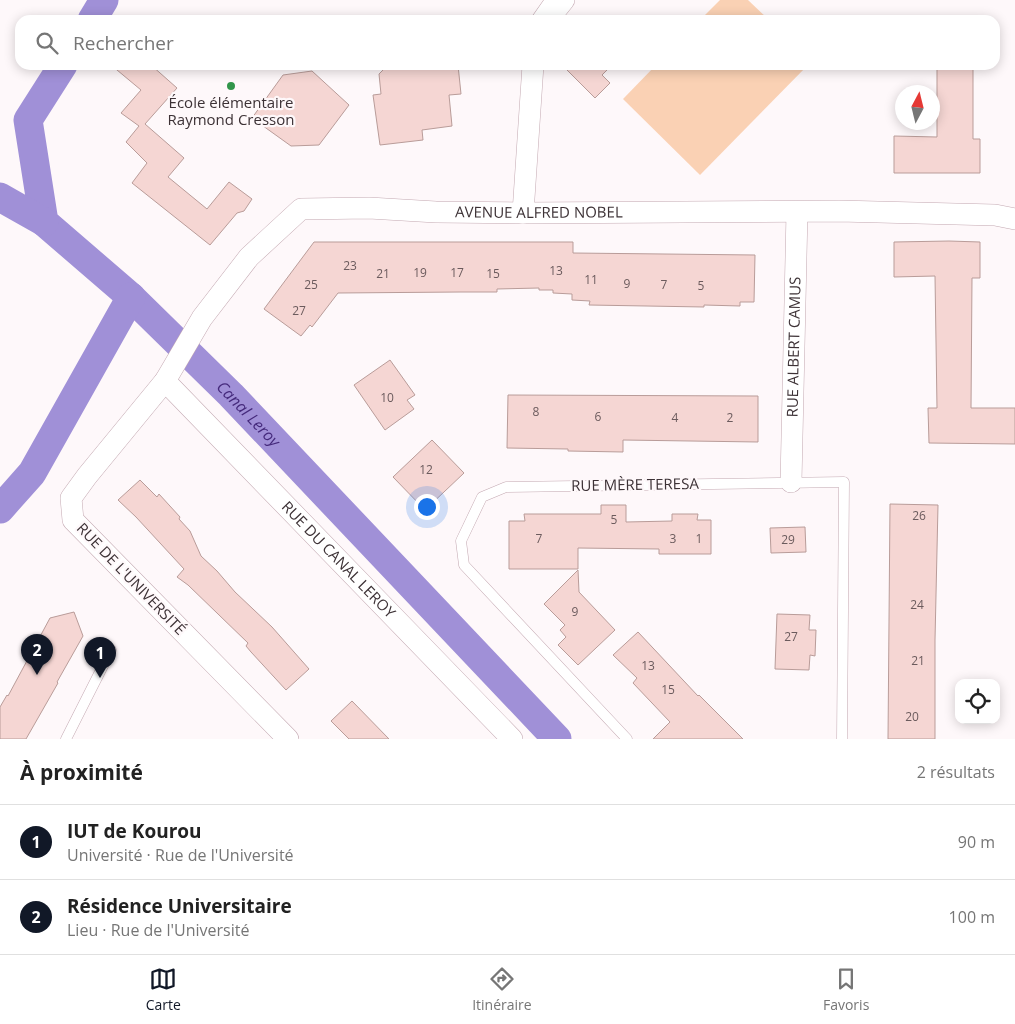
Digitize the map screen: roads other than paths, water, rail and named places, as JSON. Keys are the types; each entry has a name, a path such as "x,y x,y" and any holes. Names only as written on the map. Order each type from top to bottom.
{"street":[{"path":"552,15 564,0"},
{"path":"523,213 533,70"},
{"name":"AVENUE ALFRED NOBEL","path":"165,381 202,318 249,257 301,209 369,208 436,212 523,213 839,211 1008,214"},
{"name":"RUE ALBERT CAMUS","path":"791,482 797,212"},
{"name":"RUE DE L'UNIVERSITÉ","path":"165,381 71,498 73,520 288,739"},
{"name":"RUE DU CANAL LEROY","path":"165,381 512,739"}],"lane":[{"path":"540,15 550,0"},
{"name":"RUE MÈRE TERESA","path":"627,739 464,565 462,541 482,497 506,487 844,482 842,739"},
{"path":"66,739 112,650"}],"waterway":[{"name":"Canal Leroy","path":"95,15 104,0"},
{"name":"Canal Leroy","path":"60,70 28,120 44,222 131,297 231,395 557,739"},
{"path":"0,197 44,222"},
{"path":"0,509 32,473 131,297"}],"place":[{"name":"École élémentaire Raymond Cresson","path":"231,86"},
{"name":"Résidence Universitaire","path":"37,675"},
{"name":"IUT de Kourou","path":"100,678"}]}
